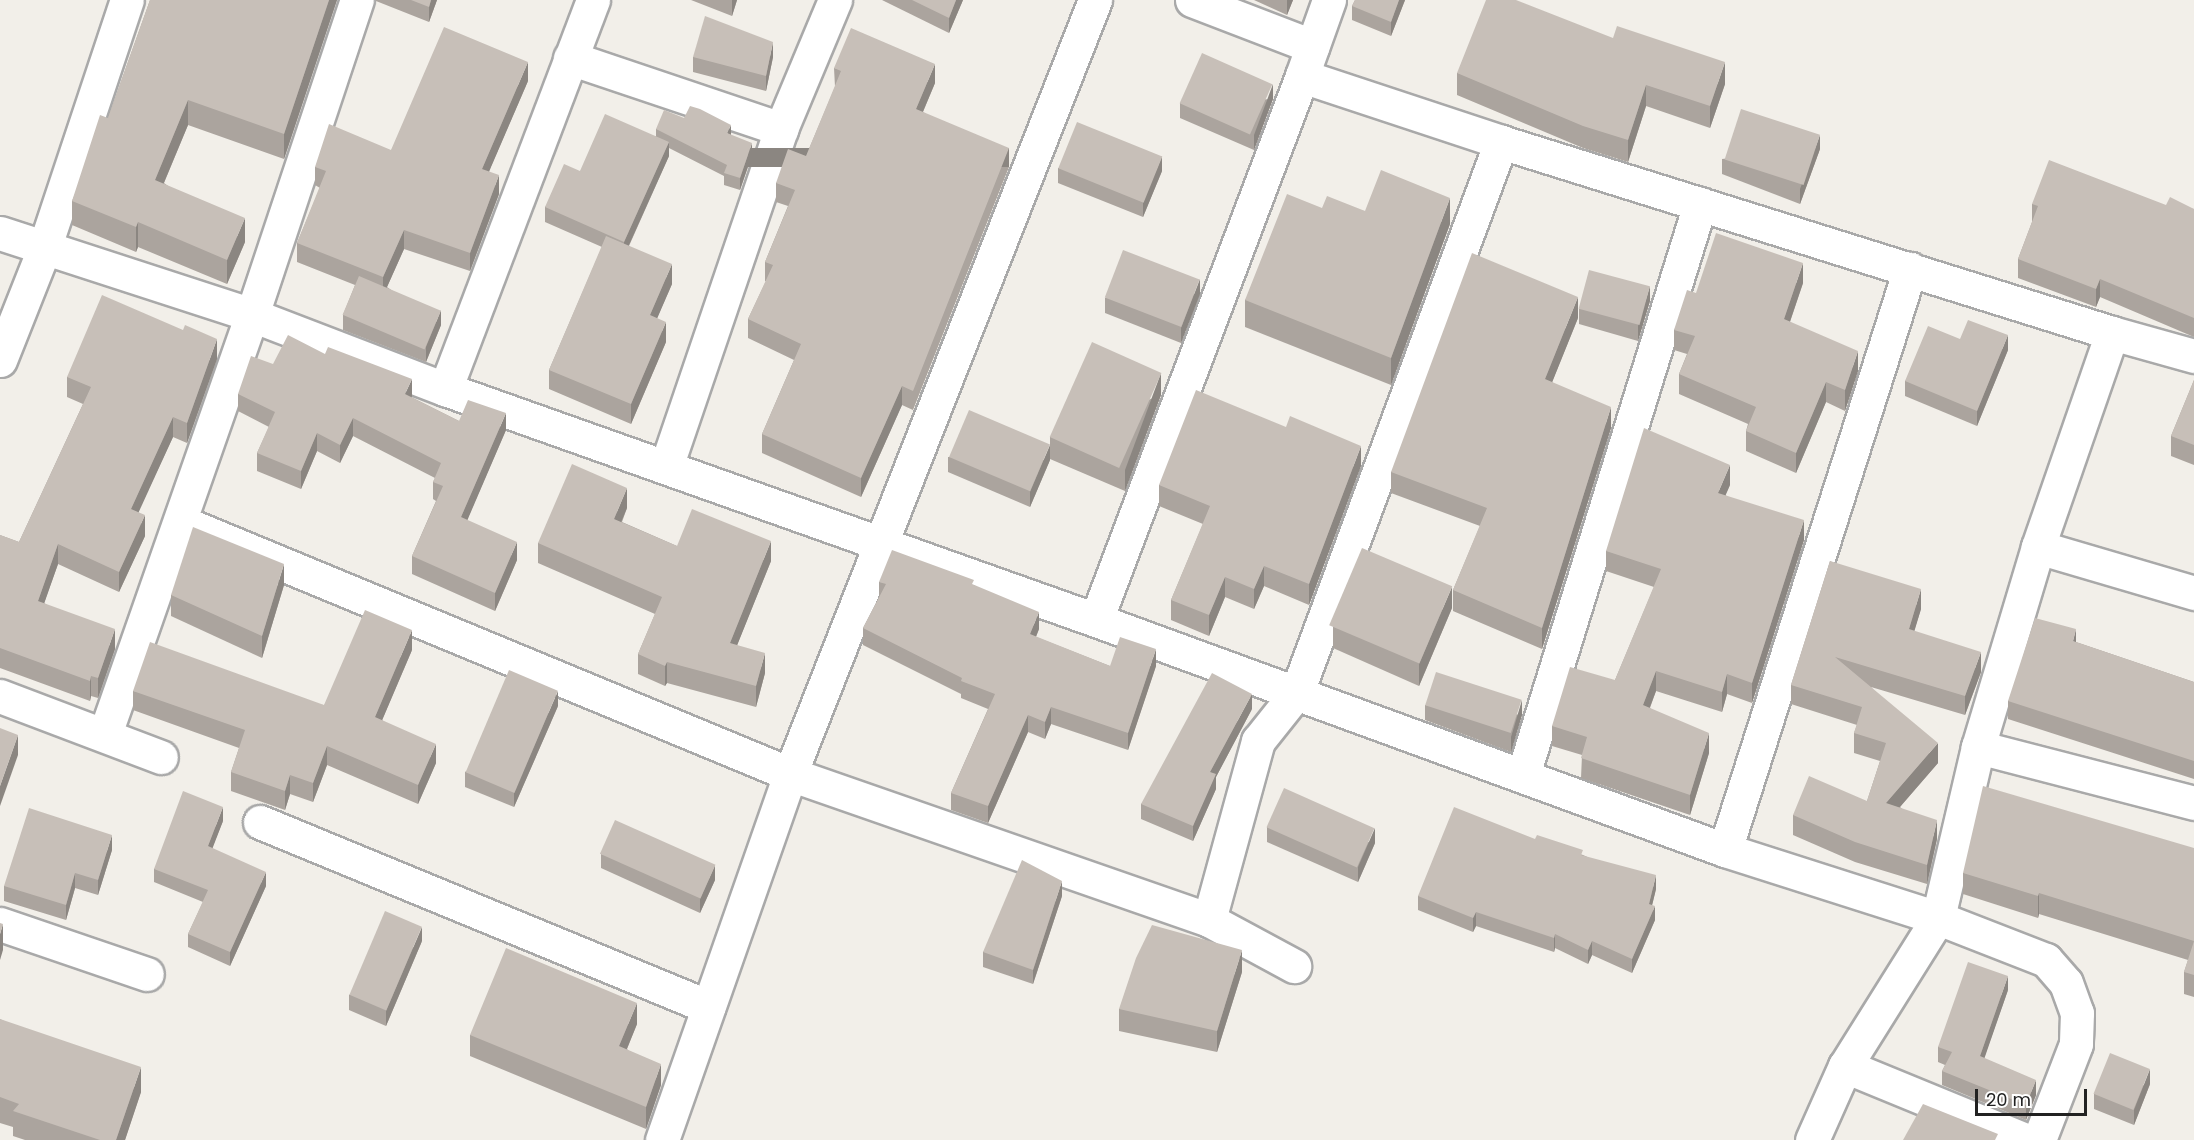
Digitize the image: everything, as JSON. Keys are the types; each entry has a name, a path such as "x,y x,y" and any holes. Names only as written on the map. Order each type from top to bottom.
{"street":[{"path":"0,360 44,249 127,0"},
{"path":"105,734 181,522 357,0"},
{"path":"445,389 593,0"},
{"path":"666,467 781,129 835,0"},
{"path":"662,1140 790,774 1095,0"},
{"path":"1192,0 1307,61 1501,142 2112,333 2194,356"},
{"path":"1096,620 1329,0"},
{"path":"570,58 781,129"},
{"path":"1209,920 1258,741 1297,693 1501,142"},
{"path":"1523,775 1700,204"},
{"path":"0,233 252,315 445,389 1096,620 1725,850 1938,918 2046,960 2066,983 2076,1013 2076,1044 2039,1140"},
{"path":"1725,850 1910,269"},
{"path":"1812,1140 1845,1066 1938,918 1978,747 2038,547 2112,333"},
{"path":"181,522 790,774 1209,920 1294,966"},
{"path":"2038,547 2194,593"},
{"path":"0,696 161,757"},
{"path":"1978,747 2194,803"},
{"path":"260,822 708,1007"},
{"path":"0,924 147,974"},
{"path":"1845,1066 2025,1140"}],"building":[{"path":"150,0 329,0 284,134 188,100 155,180 245,218 227,260 138,222 136,227 72,201 100,115 108,118"},
{"path":"411,0 431,0 429,7"},
{"path":"912,0 956,0 949,18"},
{"path":"1355,0 1399,0 1391,22 1352,6"},
{"path":"1486,0 1516,0 1613,38 1617,26 1725,62 1710,106 1646,85 1628,140 1583,126 1457,73"},
{"path":"705,16 773,42 766,76 693,57"},
{"path":"444,27 528,62 482,169 499,175 470,253 404,230 383,277 297,243 326,171 315,167 329,124 391,150"},
{"path":"851,28 935,64 916,109 1009,148 913,391 902,386 861,478 762,434 801,344 748,319 773,265 765,262 795,190 776,183 788,149 806,156 841,71 834,68"},
{"path":"1202,53 1272,84 1250,135 1180,103"},
{"path":"690,106 731,125 727,133 752,143 740,178 724,173 727,165 656,129 664,110 684,118"},
{"path":"1741,109 1820,135 1804,185 1725,159"},
{"path":"605,114 669,142 624,242 545,207 564,164 580,171"},
{"path":"1077,122 1162,156 1144,203 1058,168"},
{"path":"2049,160 2166,205 2170,197 2194,209 2194,318 2100,279 2096,289 2018,259 2038,206 2032,204"},
{"path":"1381,170 1450,198 1391,358 1245,300 1287,194 1322,208 1327,196 1365,211"},
{"path":"1716,233 1803,263 1784,319 1858,351 1845,390 1826,382 1796,453 1746,431 1756,407 1679,374 1695,336 1674,330 1687,290 1696,293"},
{"path":"606,236 672,264 650,315 666,322 631,404 549,370"},
{"path":"1123,250 1200,279 1181,327 1105,298"},
{"path":"1472,253 1578,297 1545,379 1611,407 1542,628 1453,590 1487,508 1391,472"},
{"path":"1589,270 1650,286 1640,325 1579,309"},
{"path":"359,276 441,311 425,349 343,315"},
{"path":"102,295 183,330 185,325 217,339 187,423 173,417 131,509 145,515 119,572 58,544 38,601 115,629 98,678 91,676 90,681 0,648 0,535 19,542 91,387 67,377"},
{"path":"1968,320 2008,335 1977,411 1905,381 1928,326 1960,339"},
{"path":"288,335 325,354 328,347 412,379 405,394 459,421 468,400 506,413 461,517 517,542 495,593 412,556 443,486 433,482 441,463 353,418 340,445 317,433 301,471 257,453 275,412 238,394 251,356 273,364"},
{"path":"1092,342 1161,373 1119,468 1050,437"},
{"path":"2194,380 2194,445 2171,436"},
{"path":"1196,390 1286,427 1290,416 1361,446 1309,584 1264,566 1254,589 1225,577 1209,615 1171,600 1210,506 1159,485"},
{"path":"969,410 1050,444 1030,491 949,457"},
{"path":"1644,428 1730,465 1718,493 1804,520 1752,683 1727,674 1722,692 1656,671 1643,705 1709,733 1690,795 1581,758 1587,737 1552,726 1570,667 1615,680 1661,569 1606,551"},
{"path":"572,464 627,488 614,519 677,546 692,509 771,541 730,643 765,653 756,686 667,662 665,666 638,654 662,597 538,543"},
{"path":"193,527 284,564 262,636 171,595"},
{"path":"1362,548 1452,586 1419,664 1329,625"},
{"path":"892,550 974,580 972,584 1039,612 1030,634 1110,666 1120,637 1156,649 1128,733 1051,707 1045,722 1028,715 988,806 951,793 995,694 961,681 962,678 863,628 886,584 879,582"},
{"path":"1830,561 1921,589 1909,629 1981,652 1965,696 1835,657 1938,743 1886,803 1937,820 1927,865 1855,842 1793,815 1809,776 1867,801 1886,743 1854,733 1862,707 1791,685"},
{"path":"365,610 412,630 375,717 436,744 418,785 327,746 313,783 290,775 285,791 231,772 245,730 133,691 150,642 324,705"},
{"path":"2035,618 2076,629 2073,641 2194,682 2194,761 2008,701"},
{"path":"509,670 558,691 514,793 466,772"},
{"path":"1436,672 1522,700 1511,733 1425,705"},
{"path":"1212,673 1252,694 1210,772 1216,774 1193,826 1141,804"},
{"path":"0,728 18,735 0,786"},
{"path":"1983,786 2194,848 2194,941 2039,893 2038,896 1963,873"},
{"path":"1284,788 1374,828 1357,868 1267,827"},
{"path":"183,791 223,807 208,846 266,872 230,952 188,934 208,890 154,869"},
{"path":"1454,807 1535,839 1537,835 1583,850 1581,855 1656,875 1649,904 1655,906 1632,959 1592,941 1588,950 1555,934 1554,938 1476,912 1473,918 1418,896"},
{"path":"29,808 112,835 98,880 75,873 66,905 4,886"},
{"path":"615,820 715,865 700,899 600,854"},
{"path":"1022,860 1062,881 1033,970 983,952"},
{"path":"385,911 422,927 386,1010 349,995"},
{"path":"1152,925 1242,950 1217,1031 1119,1009 1136,958"},
{"path":"2194,941 2194,975 2184,972"},
{"path":"506,948 637,1003 619,1046 661,1064 646,1107 470,1035"},
{"path":"1968,962 2008,976 1980,1056 2036,1080 2026,1105 1942,1071 1952,1052 1938,1047"},
{"path":"0,1019 141,1067 116,1140 100,1140 13,1111 19,1104 0,1097"},
{"path":"2110,1053 2150,1069 2133,1110 2094,1094"},
{"path":"1923,1104 1998,1134 1995,1140 1903,1140"}]}
